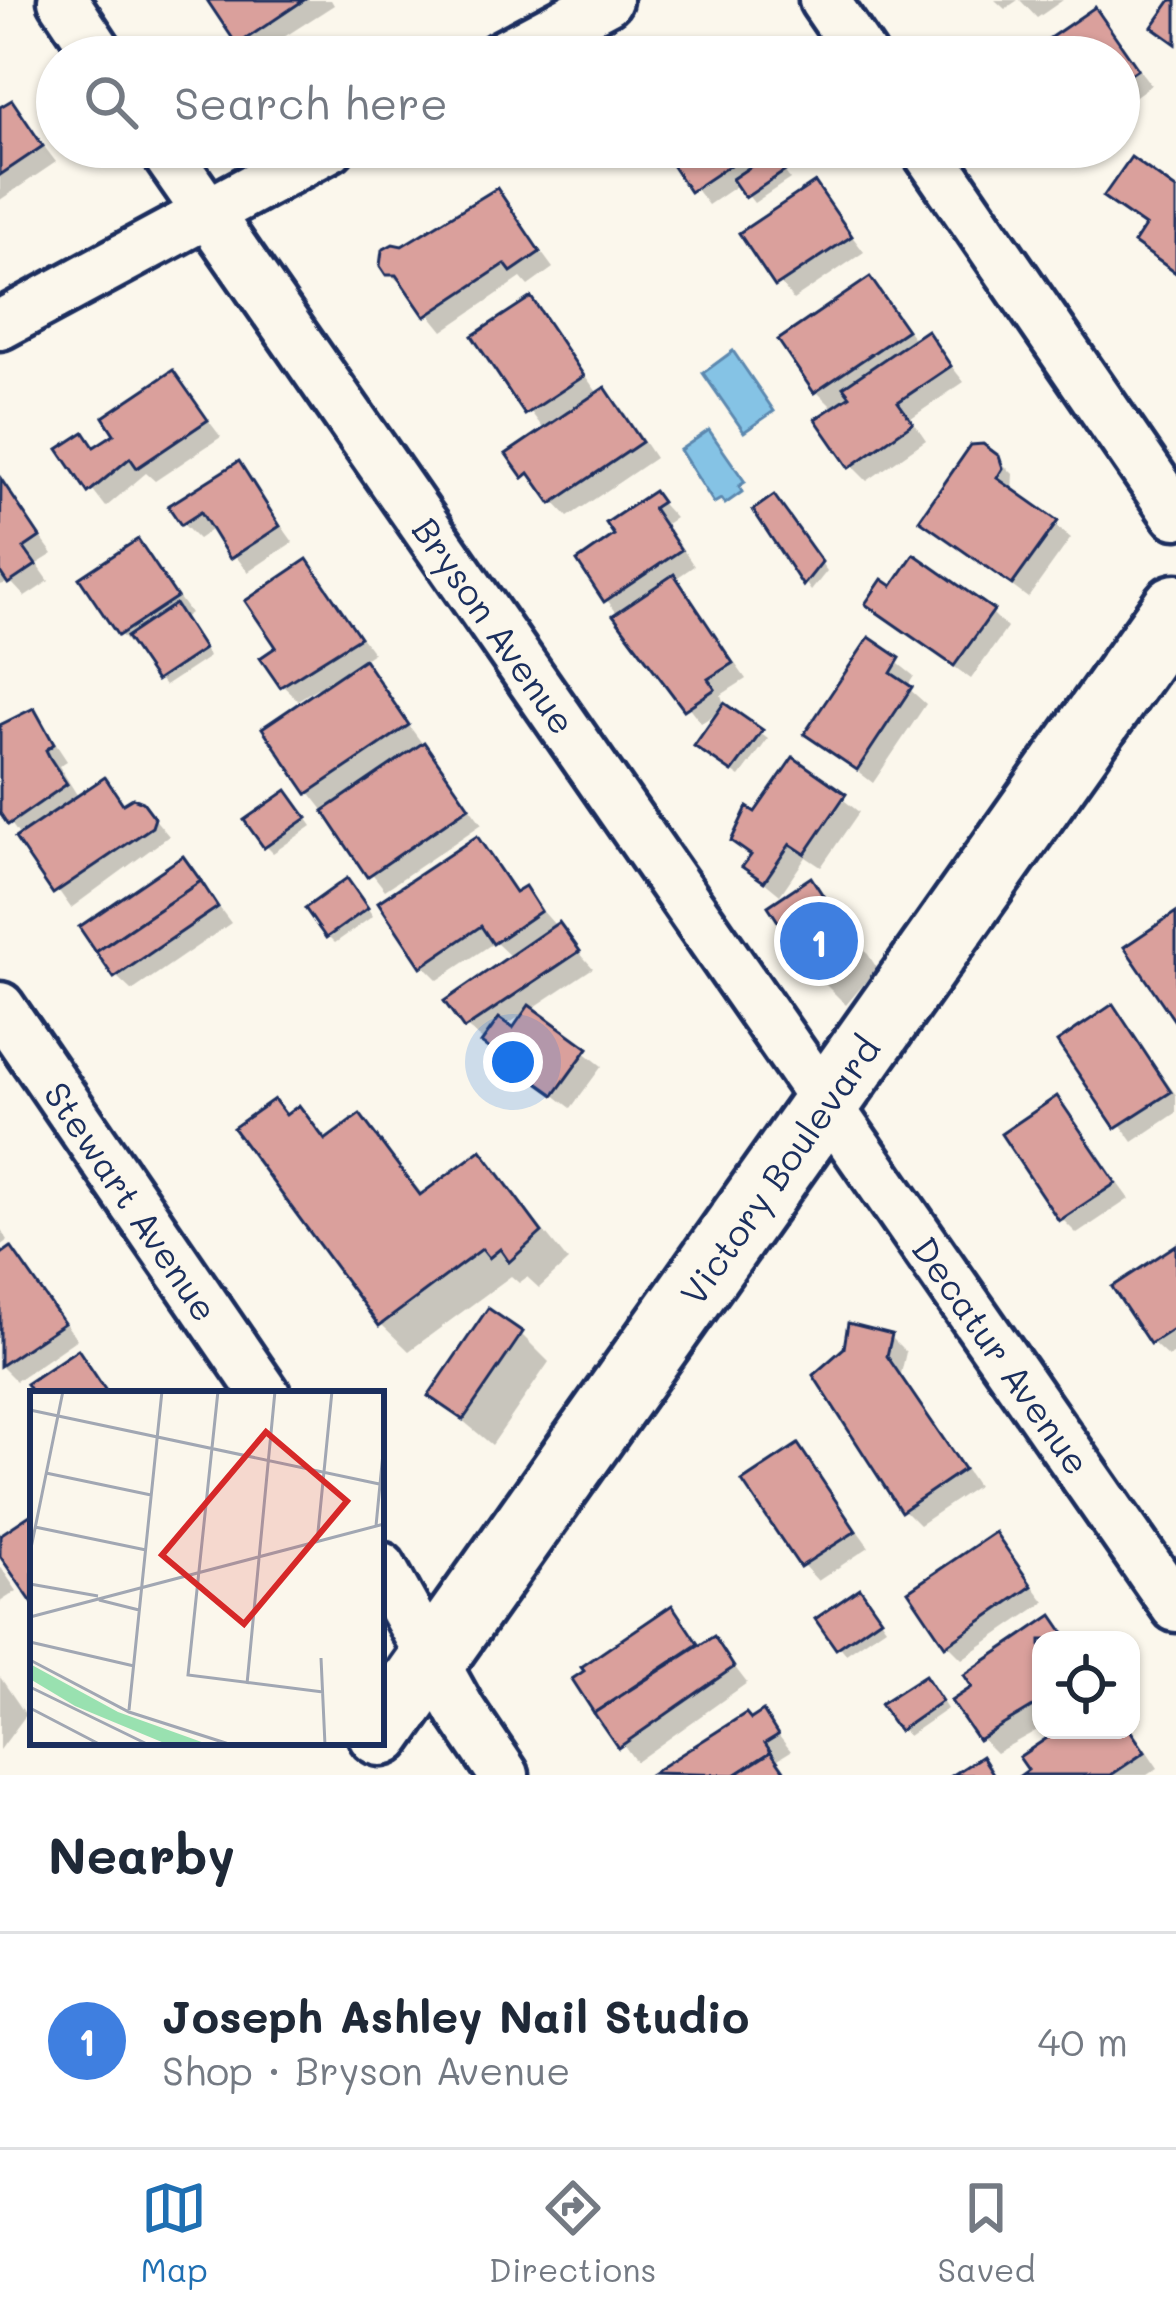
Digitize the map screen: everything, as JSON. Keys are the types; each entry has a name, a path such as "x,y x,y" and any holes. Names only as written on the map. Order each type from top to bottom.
{"main road":[{"name":"Victory Boulevard","path":"384,1728 1176,608"},
{"path":"350,1775 372,1745"}],"street":[{"path":"63,0 87,36"},
{"path":"540,36 608,0"},
{"path":"824,0 849,36"},
{"name":"Bryson Avenue","path":"177,168 827,1102"},
{"path":"0,325 290,168"},
{"path":"938,168 1176,514"},
{"name":"Stewart Avenue","path":"0,1007 263,1391"},
{"name":"Decatur Avenue","path":"827,1102 1176,1607"},
{"path":"384,1572 504,1775"}],"water":[{"path":"733,351 774,411 744,432 703,373"},
{"path":"709,430 745,482 739,486 742,492 725,504 721,499 714,503 680,450"}],"building":[{"path":"207,0 304,0 250,36 231,36"},
{"path":"1171,0 1176,0 1176,44 1152,27"},
{"path":"1095,7 1115,36 1053,36"},
{"path":"12,100 36,136 36,151 0,175 0,107"},
{"path":"1140,163 1176,189 1176,273 1134,243 1145,226 1103,197 1123,168 1140,168"},
{"path":"674,168 726,168 690,192"},
{"path":"748,168 785,171 745,198 732,179"},
{"path":"815,182 852,236 775,287 739,233"},
{"path":"497,188 540,252 511,272 505,264 425,317 396,275 386,275 380,266 382,250 393,244 402,246"},
{"path":"870,277 907,330 814,393 778,340"},
{"path":"531,297 584,376 525,415 472,336"},
{"path":"927,330 951,366 898,402 913,423 849,468 815,419 850,396 843,387"},
{"path":"173,370 208,420 137,468 130,458 88,493 58,449 84,432 94,447 114,434 103,417"},
{"path":"605,387 642,442 551,504 529,473 523,478 506,454"},
{"path":"983,444 999,456 1003,468 997,478 1058,521 1012,585 919,520 971,445"},
{"path":"239,461 280,526 230,559 201,512 181,525 168,506"},
{"path":"1,479 40,537 24,548 36,565 8,584 0,572"},
{"path":"654,491 662,502 653,508 681,550 604,602 577,561 614,535 606,523"},
{"path":"774,495 822,562 803,586 753,510"},
{"path":"138,539 177,597 118,636 79,578"},
{"path":"914,554 994,610 954,666 865,604 882,579 892,586"},
{"path":"307,559 360,637 280,687 260,658 276,647 245,601"},
{"path":"674,574 733,663 708,679 715,689 684,710 613,615"},
{"path":"175,604 204,649 156,681 126,637"},
{"path":"869,637 900,658 891,673 912,687 857,770 804,734"},
{"path":"364,659 409,725 307,794 262,728"},
{"path":"724,703 763,730 732,772 694,746"},
{"path":"34,708 54,744 46,750 67,784 8,825 0,813 0,725"},
{"path":"424,742 469,807 367,877 323,811"},
{"path":"793,757 846,794 805,854 790,844 764,882 742,867 751,855 731,841 747,807 755,812"},
{"path":"105,777 123,804 133,798 143,802 155,818 152,827 53,894 15,838"},
{"path":"287,790 307,818 264,848 244,820"},
{"path":"477,836 515,892 525,886 541,911 493,944 481,926 421,967 378,902"},
{"path":"183,856 201,881 96,952 79,927"},
{"path":"811,877 851,939 816,980 768,906"},
{"path":"347,878 368,908 326,938 305,908"},
{"path":"201,881 218,907 114,978 96,952"},
{"path":"1176,912 1176,1023 1124,947"},
{"path":"559,922 580,951 464,1029 444,1001"},
{"path":"1113,1004 1171,1092 1115,1128 1057,1042"},
{"path":"529,1005 588,1048 554,1095 481,1043 499,1018 513,1028"},
{"path":"1057,1096 1116,1183 1059,1221 1001,1134"},
{"path":"274,1099 286,1115 299,1105 325,1140 360,1114 420,1195 481,1150 542,1232 509,1262 500,1249 489,1258 482,1249 379,1326 233,1128"},
{"path":"1176,1245 1176,1327 1150,1344 1112,1287"},
{"path":"11,1247 64,1323 0,1366 0,1255"},
{"path":"488,1308 523,1332 463,1420 428,1396"},
{"path":"848,1323 892,1334 887,1356 964,1469 901,1512 813,1375 844,1348"},
{"path":"78,1349 106,1391 31,1391 26,1384"},
{"path":"798,1444 856,1531 800,1567 742,1481"},
{"path":"30,1515 30,1600 0,1556 0,1535"},
{"path":"995,1532 1032,1586 945,1646 908,1591"},
{"path":"860,1588 881,1618 836,1649 815,1619"},
{"path":"672,1605 698,1644 594,1713 572,1679 584,1671 581,1667"},
{"path":"1052,1615 1063,1631 1032,1631 1032,1707 978,1740 951,1701 972,1687 964,1675"},
{"path":"714,1636 734,1667 618,1748 594,1713"},
{"path":"925,1675 942,1701 899,1731 880,1704"},
{"path":"763,1711 778,1735 765,1743 771,1752 735,1775 652,1773 746,1713 751,1719"},
{"path":"1046,1739 1136,1739 1145,1752 1111,1775 1021,1775 1028,1770 1019,1757"},
{"path":"771,1752 787,1775 735,1775"},
{"path":"982,1756 994,1775 953,1775"}],"place":[{"name":"Joseph Ashley Nail Studio","path":"819,941"}]}
